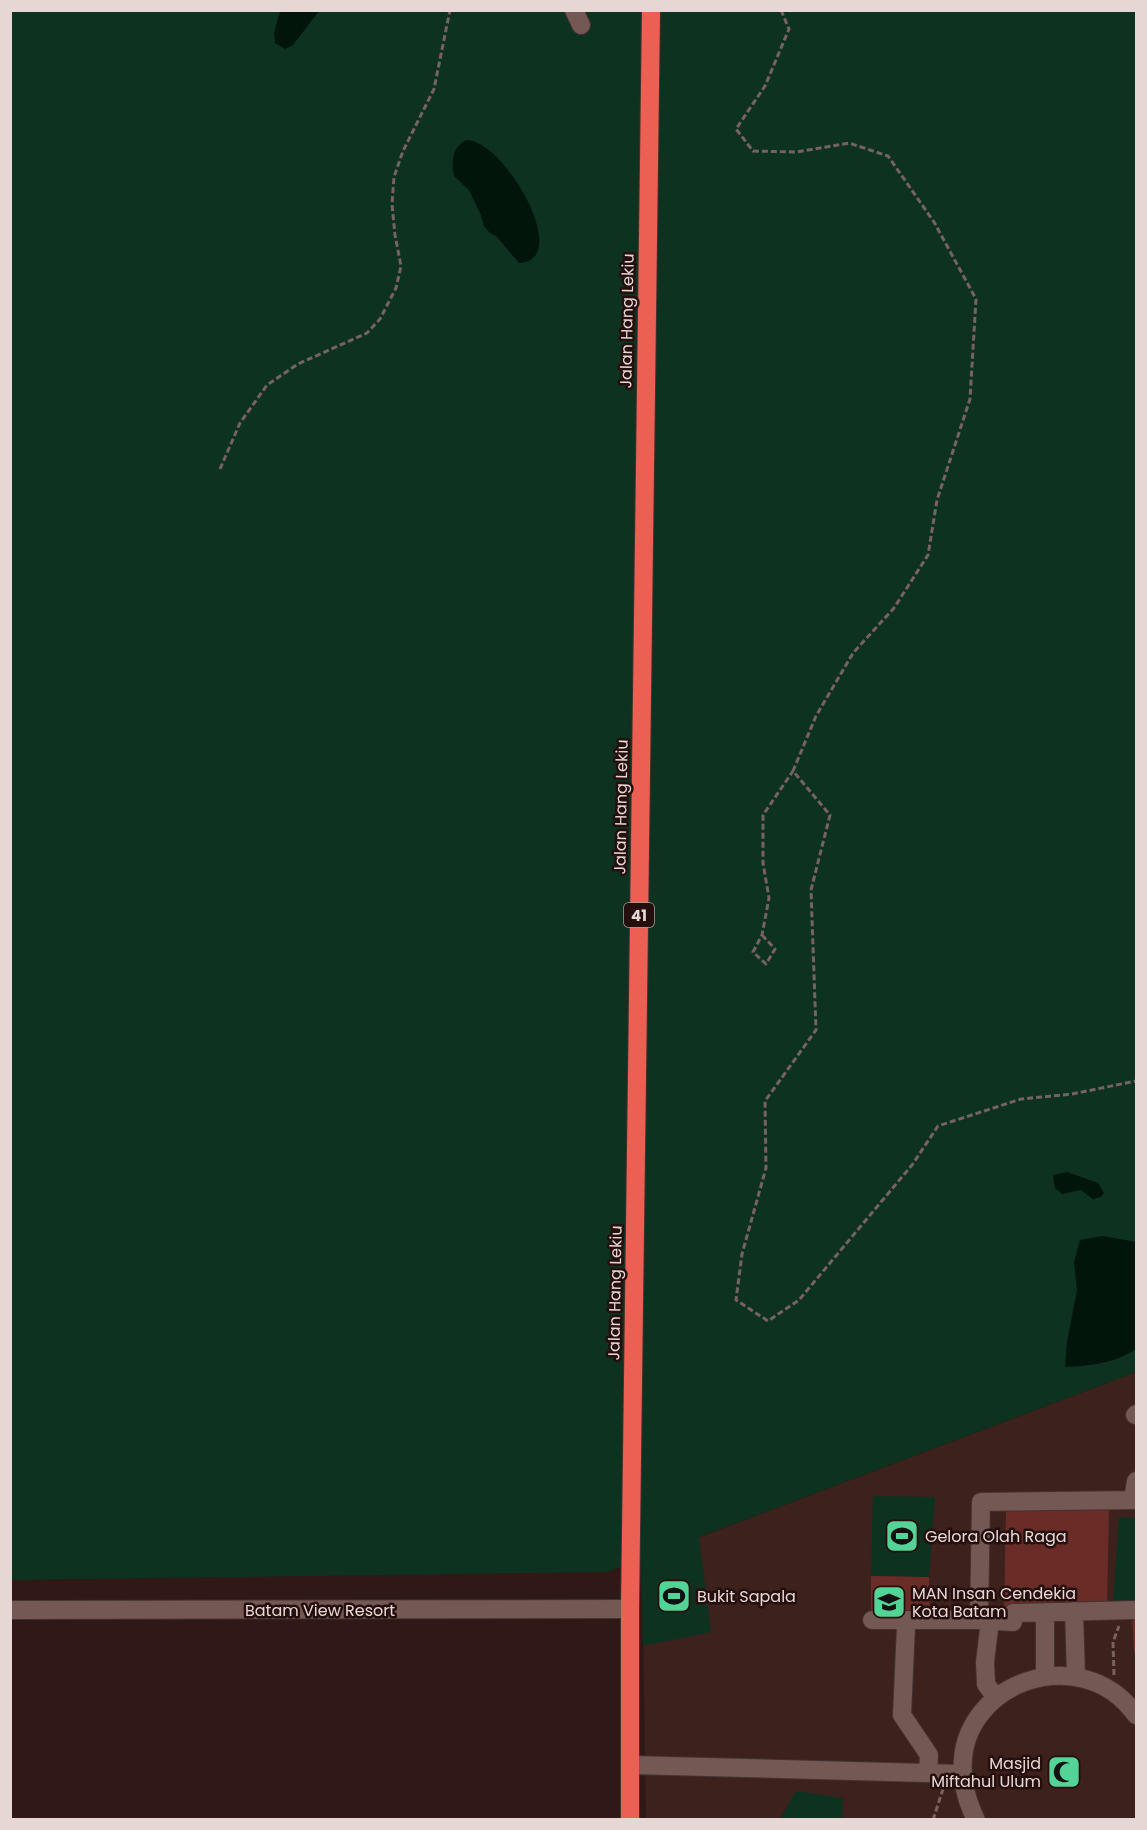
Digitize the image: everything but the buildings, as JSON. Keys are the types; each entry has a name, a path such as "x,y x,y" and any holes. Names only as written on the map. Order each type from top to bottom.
{"highway":[{"name":"Jalan Hang Lekiu","path":"630,1820 630,1610 651,10"}],"street":[{"path":"996,1698 986,1684 981,1502 1133,1500 1137,1481"},
{"name":"Batam View Resort","path":"10,1610 630,1610"},
{"path":"872,1620 1013,1622 1013,1613 1131,1610"},
{"path":"1074,1611 1076,1676"},
{"path":"1045,1612 1045,1677"},
{"path":"906,1626 902,1715 929,1755 928,1773"},
{"path":"976,1820 956,1774 971,1732 981,1714 996,1698 1014,1686 1033,1678 1076,1676 1096,1682 1114,1692 1137,1715"},
{"path":"631,1765 956,1774"}],"path":[{"path":"220,469 240,423 267,385 298,364 367,333 380,319 396,288 401,266 392,204 394,177 403,151 434,88 450,10"},
{"path":"762,935 775,949 766,964 753,952 762,935 769,898 763,863 763,816 794,771 816,716 853,653 894,608 928,555 938,500 970,399 976,299 934,222 888,156 849,143 796,152 753,151 736,129 765,86 789,29 781,10"},
{"path":"794,771 831,815 811,890 816,1030 765,1101 766,1168 742,1254 736,1300 768,1321 799,1300 912,1165 938,1126 1021,1099 1072,1095 1137,1081"},
{"path":"1106,1688 1114,1677 1113,1642 1131,1610"},
{"path":"933,1820 956,1774"}],"shaded area":[{"path":"280,11 319,11 293,45 285,49 275,43 274,33"},
{"path":"466,140 481,145 498,159 514,178 527,200 536,223 539,243 534,257 519,263 497,237 484,226 469,190 454,176 455,151"},
{"path":"1067,1172 1098,1183 1104,1193 1101,1197 1093,1199 1081,1190 1062,1194 1055,1188 1053,1175"},
{"path":"1103,1236 1136,1242 1136,1349 1111,1361 1065,1367 1067,1342 1077,1290 1074,1262 1080,1240"},
{"name":"MAN Insan Cendekia Kota Batam","path":"1136,1372 1136,1819 646,1819 642,1559"}],"green space":[{"path":"10,11 1136,11 1136,1372 699,1537 711,1632 643,1646 641,1559 607,1572 11,1580"},
{"name":"Gelora Olah Raga","path":"873,1496 935,1497 929,1577 871,1576"},
{"path":"1119,1517 1136,1518 1136,1605 1113,1605"},
{"path":"796,1791 843,1798 842,1819 780,1819"}],"place":[{"name":"Gelora Olah Raga","path":"902,1536"},
{"name":"Bukit Sapala","path":"674,1596"},
{"name":"MAN Insan Cendekia Kota Batam","path":"889,1602"},
{"name":"Masjid Miftahul Ulum","path":"1064,1772"}]}
